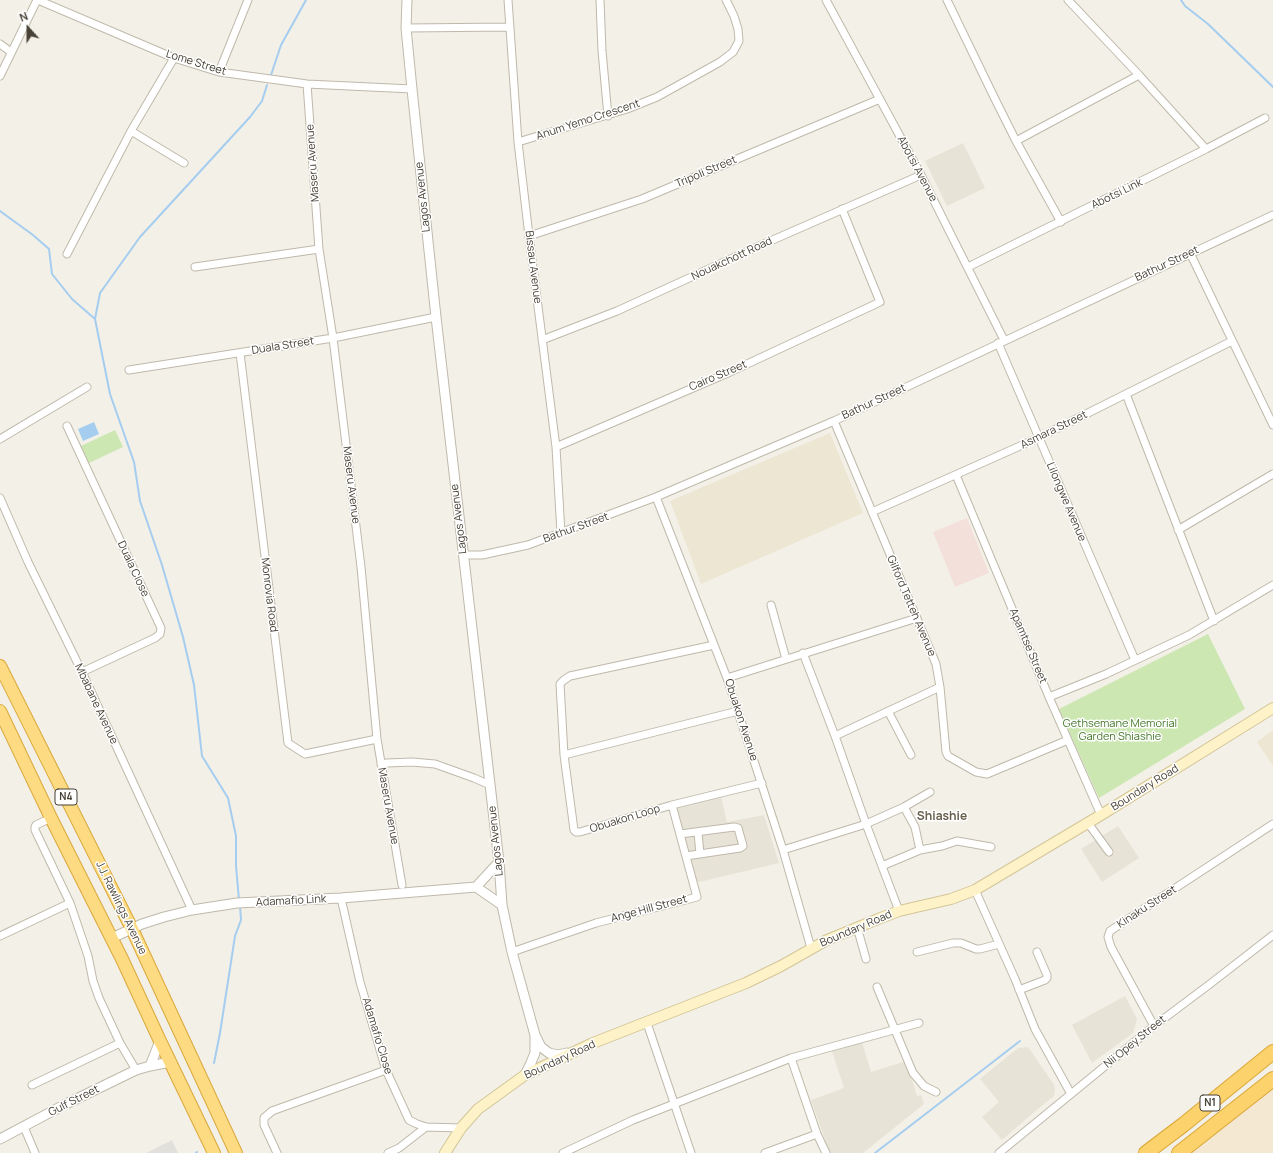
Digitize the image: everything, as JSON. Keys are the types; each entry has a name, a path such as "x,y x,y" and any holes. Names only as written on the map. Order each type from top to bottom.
{"highway":[{"name":"J.J. Rawlings Avenue","path":"0,666 132,929 236,1153"},
{"name":"J.J. Rawlings Avenue","path":"0,711 51,818 112,938 214,1153"},
{"name":"N1","path":"1146,1153 1273,1052"},
{"name":"N1","path":"1179,1153 1273,1079"}],"main road":[{"name":"Boundary Road","path":"445,1153 461,1128 478,1109 525,1075 571,1053 746,983 781,966 811,948 857,927 899,910 951,899 975,890 1088,823 1273,708"}],"street":[{"path":"0,76 38,0"},
{"name":"Lome Street","path":"38,0 174,58 219,72 307,84 412,89"},
{"path":"219,72 248,0"},
{"name":"Lagos Avenue","path":"407,0 406,28 412,89 436,317 499,862 502,905 512,952 535,1035 541,1047 549,1053 558,1055 571,1053"},
{"name":"Bissau Avenue","path":"508,0 518,142 528,236 556,447 561,534"},
{"path":"600,0 602,51 608,116"},
{"name":"Anum Yemo Crescent","path":"518,142 608,116 657,97 720,62 733,52 739,41 738,29 734,16 726,0"},
{"name":"Abotsi Avenue","path":"826,0 968,267 1001,342"},
{"path":"946,0 1016,141 1061,222"},
{"path":"1068,0 1139,75 1206,150"},
{"path":"406,28 510,26"},
{"path":"0,44 11,52"},
{"path":"67,254 131,131 174,58"},
{"path":"1016,141 1139,75"},
{"name":"Maseru Avenue","path":"307,84 319,249 332,338 361,567 377,739 402,885"},
{"name":"Tripoli Street","path":"528,236 642,199 880,99"},
{"name":"Abotsi Link","path":"968,267 1206,150 1265,118"},
{"path":"131,131 184,163"},
{"name":"Nouakchott Road","path":"542,340 617,311 920,175"},
{"name":"Cairo Street","path":"556,447 730,372 880,302 842,209"},
{"name":"Bathur Street","path":"464,555 482,555 528,545 561,534 656,497 834,421 1273,215"},
{"path":"195,267 319,249"},
{"path":"1190,253 1273,425"},
{"name":"Duala Street","path":"129,370 332,338 436,317"},
{"name":"Asmara Street","path":"872,512 1038,438 1232,341"},
{"name":"Lilongwe Avenue","path":"1001,342 1038,438 1135,660"},
{"name":"Monrovia Road","path":"240,353 288,743 305,754 377,739"},
{"path":"0,439 87,387"},
{"path":"1126,394 1214,620"},
{"name":"Gilford Tetteh Avenue","path":"834,421 936,664 940,687 946,752 948,756 976,772 987,774 1068,740"},
{"name":"Duala Close","path":"67,426 161,628 160,634 155,638 82,672"},
{"path":"1178,530 1273,474"},
{"name":"Apamtse Street","path":"956,475 1049,697 1101,815"},
{"name":"Obuakon Avenue","path":"656,497 727,678 784,850 811,948"},
{"name":"Mbabane Avenue","path":"0,498 28,562 82,672 192,910"},
{"path":"1049,697 1189,635 1273,585"},
{"path":"771,605 786,659"},
{"path":"727,678 917,618"},
{"path":"714,645 570,676 564,680 560,684 564,755 738,711"},
{"path":"803,653 899,910"},
{"path":"835,736 940,687"},
{"path":"888,711 911,755"},
{"name":"Obuakon Loop","path":"564,755 574,830 576,832 672,805 762,783"},
{"path":"381,764 412,762 435,764 490,785"},
{"path":"784,850 866,824 904,807 930,792"},
{"name":"Ange Hill Street","path":"512,952 596,923 696,897 672,805"},
{"path":"904,807 915,827 920,850"},
{"path":"51,818 36,825 35,830 70,903 88,956 93,981 120,1043 136,1070"},
{"path":"1088,823 1109,852"},
{"name":"Kinaku Street","path":"1154,1026 1111,947 1108,937 1110,931 1273,824"},
{"path":"680,834 698,833 734,827 738,828 742,846 740,848 686,856"},
{"path":"698,833 700,854"},
{"path":"882,866 920,850 942,846 957,841 991,847"},
{"path":"499,862 476,887 502,905"},
{"name":"Adamafio Link","path":"112,938 164,917 192,910 237,903 341,898 476,887"},
{"path":"975,890 1019,990 1034,1029 1071,1094"},
{"name":"Adamafio Close","path":"341,898 360,982 386,1070 409,1120 426,1127 461,1128"},
{"path":"0,936 70,903"},
{"path":"857,927 866,959"},
{"name":"Nii Opey Street","path":"999,1153 1154,1026 1273,935"},
{"path":"917,952 953,943 961,943 976,949 999,944"},
{"path":"1019,990 1047,978 1037,952"},
{"path":"877,987 913,1073 924,1086 936,1092"},
{"path":"647,1023 691,1153"},
{"path":"563,1153 633,1120 791,1058 919,1023"},
{"name":"Lagos Avenue","path":"525,1075 535,1053 535,1035"},
{"path":"150,1066 160,1041"},
{"path":"32,1085 120,1043"},
{"path":"791,1058 817,1134 826,1153"},
{"name":"Gulf Street","path":"0,1139 64,1105 136,1070 170,1062"},
{"path":"276,1153 264,1125 264,1118 272,1111 386,1070"},
{"path":"24,1127 35,1153"},
{"path":"388,1153 399,1148 426,1127"},
{"path":"765,1153 817,1134"}],"shaded area":[{"path":"963,143 985,188 947,206 925,161"},
{"path":"830,433 863,513 701,584 670,501"},
{"path":"967,518 989,573 955,587 933,532"},
{"path":"1273,730 1273,766 1257,742"},
{"path":"721,797 727,822 764,815 779,863 695,883 676,808"},
{"path":"1118,826 1139,858 1102,882 1081,849"},
{"path":"1125,996 1137,1019 1133,1033 1092,1063 1072,1025"},
{"path":"862,1042 871,1072 906,1061 917,1096 921,1095 924,1104 863,1153 830,1153 811,1100 844,1088 832,1051"},
{"path":"1028,1047 1055,1086 1054,1096 1002,1140 982,1117 999,1102 980,1079 1018,1048"},
{"path":"1273,1083 1273,1153 1187,1153"},
{"path":"172,1140 178,1153 146,1153"}],"green space":[{"path":"115,430 123,447 89,463 81,446"},
{"name":"Gethsemane Memorial Garden Shiashie","path":"1208,634 1245,709 1099,798 1059,709"}],"water":[{"path":"94,422 99,434 83,441 78,429"}],"waterway":[{"path":"271,75 281,45 306,0"},
{"path":"1181,0 1185,6 1208,24 1273,87"},
{"path":"95,319 100,293 140,237 250,117 262,101 267,85"},
{"path":"0,211 33,235 49,249 52,274 72,299 95,319 110,394 134,462 140,501 162,565 183,637 194,685 202,756 228,798 236,836 236,866 239,900"},
{"path":"214,1063 235,936 241,920 240,906"},
{"path":"875,1153 1020,1041"}],"district":[{"name":"Shiashie","path":"942,817"}]}
